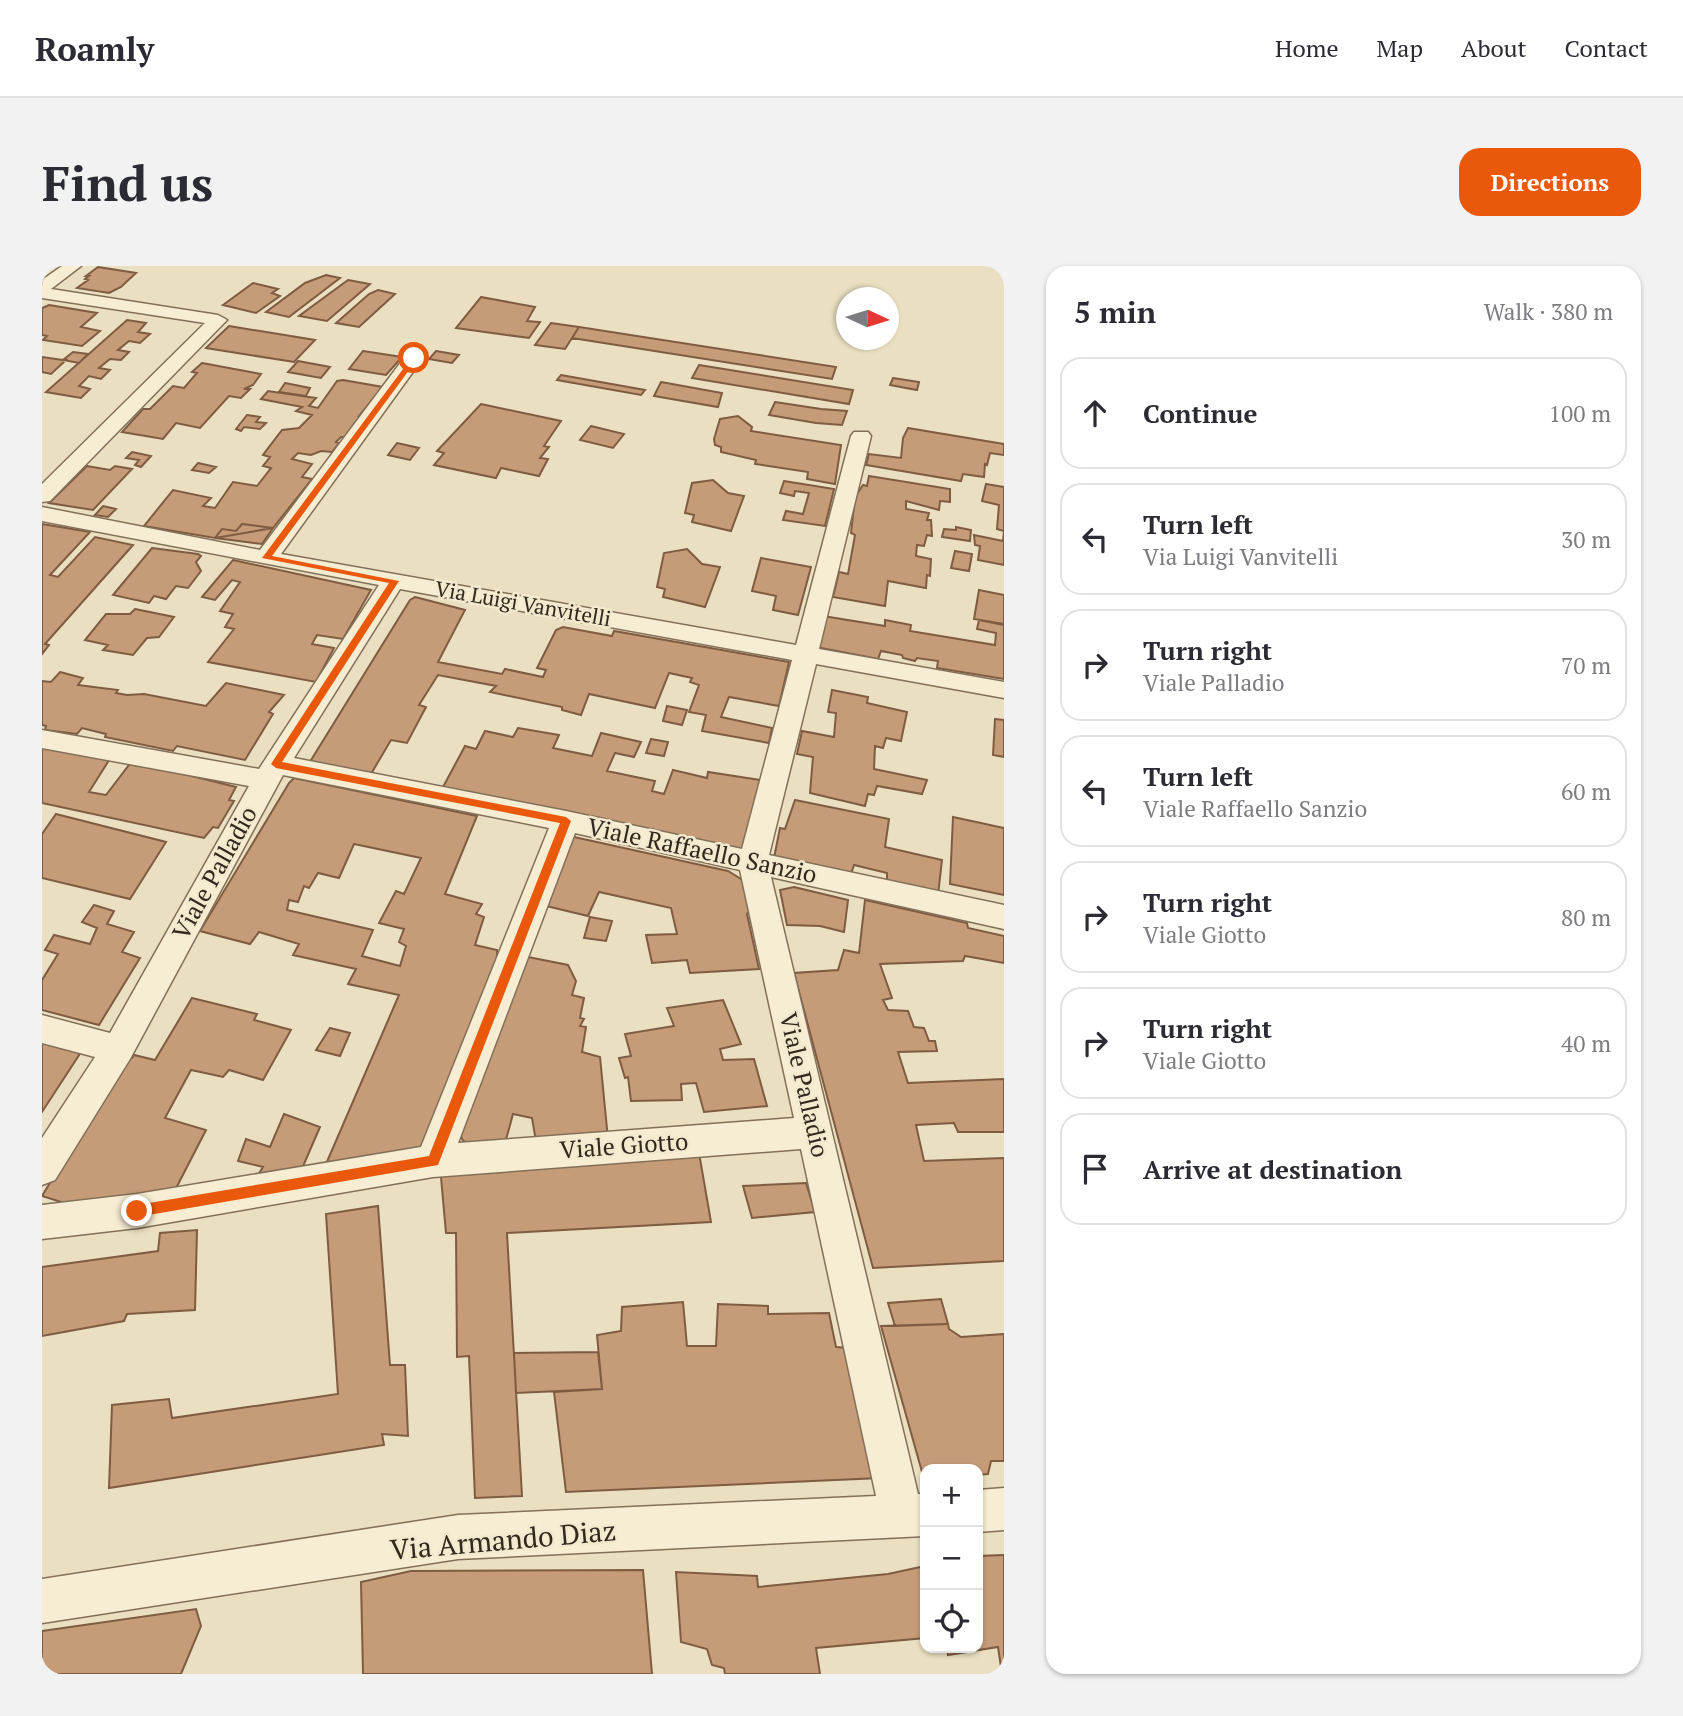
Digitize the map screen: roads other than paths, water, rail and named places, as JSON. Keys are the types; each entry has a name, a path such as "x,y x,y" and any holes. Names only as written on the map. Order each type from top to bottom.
{"street":[{"path":"42,291 74,266"},
{"path":"42,291 218,320 42,496"},
{"path":"267,558 414,358"},
{"name":"Viale Palladio","path":"861,436 753,862 815,1132 913,1516"},
{"name":"Via Luigi Vanvitelli","path":"42,514 267,558 1004,690"},
{"name":"Viale Palladio","path":"42,1168 118,1049 271,772 394,581"},
{"name":"Viale Raffaello Sanzio","path":"42,739 271,772 566,821 1004,917"},
{"path":"433,1161 566,821"},
{"path":"42,1029 118,1049"},
{"name":"Viale Giotto","path":"42,1222 137,1211 433,1161 815,1132"},
{"path":"983,1511 1004,1509"},
{"name":"Via Armando Diaz","path":"42,1601 458,1537 913,1516"}]}
